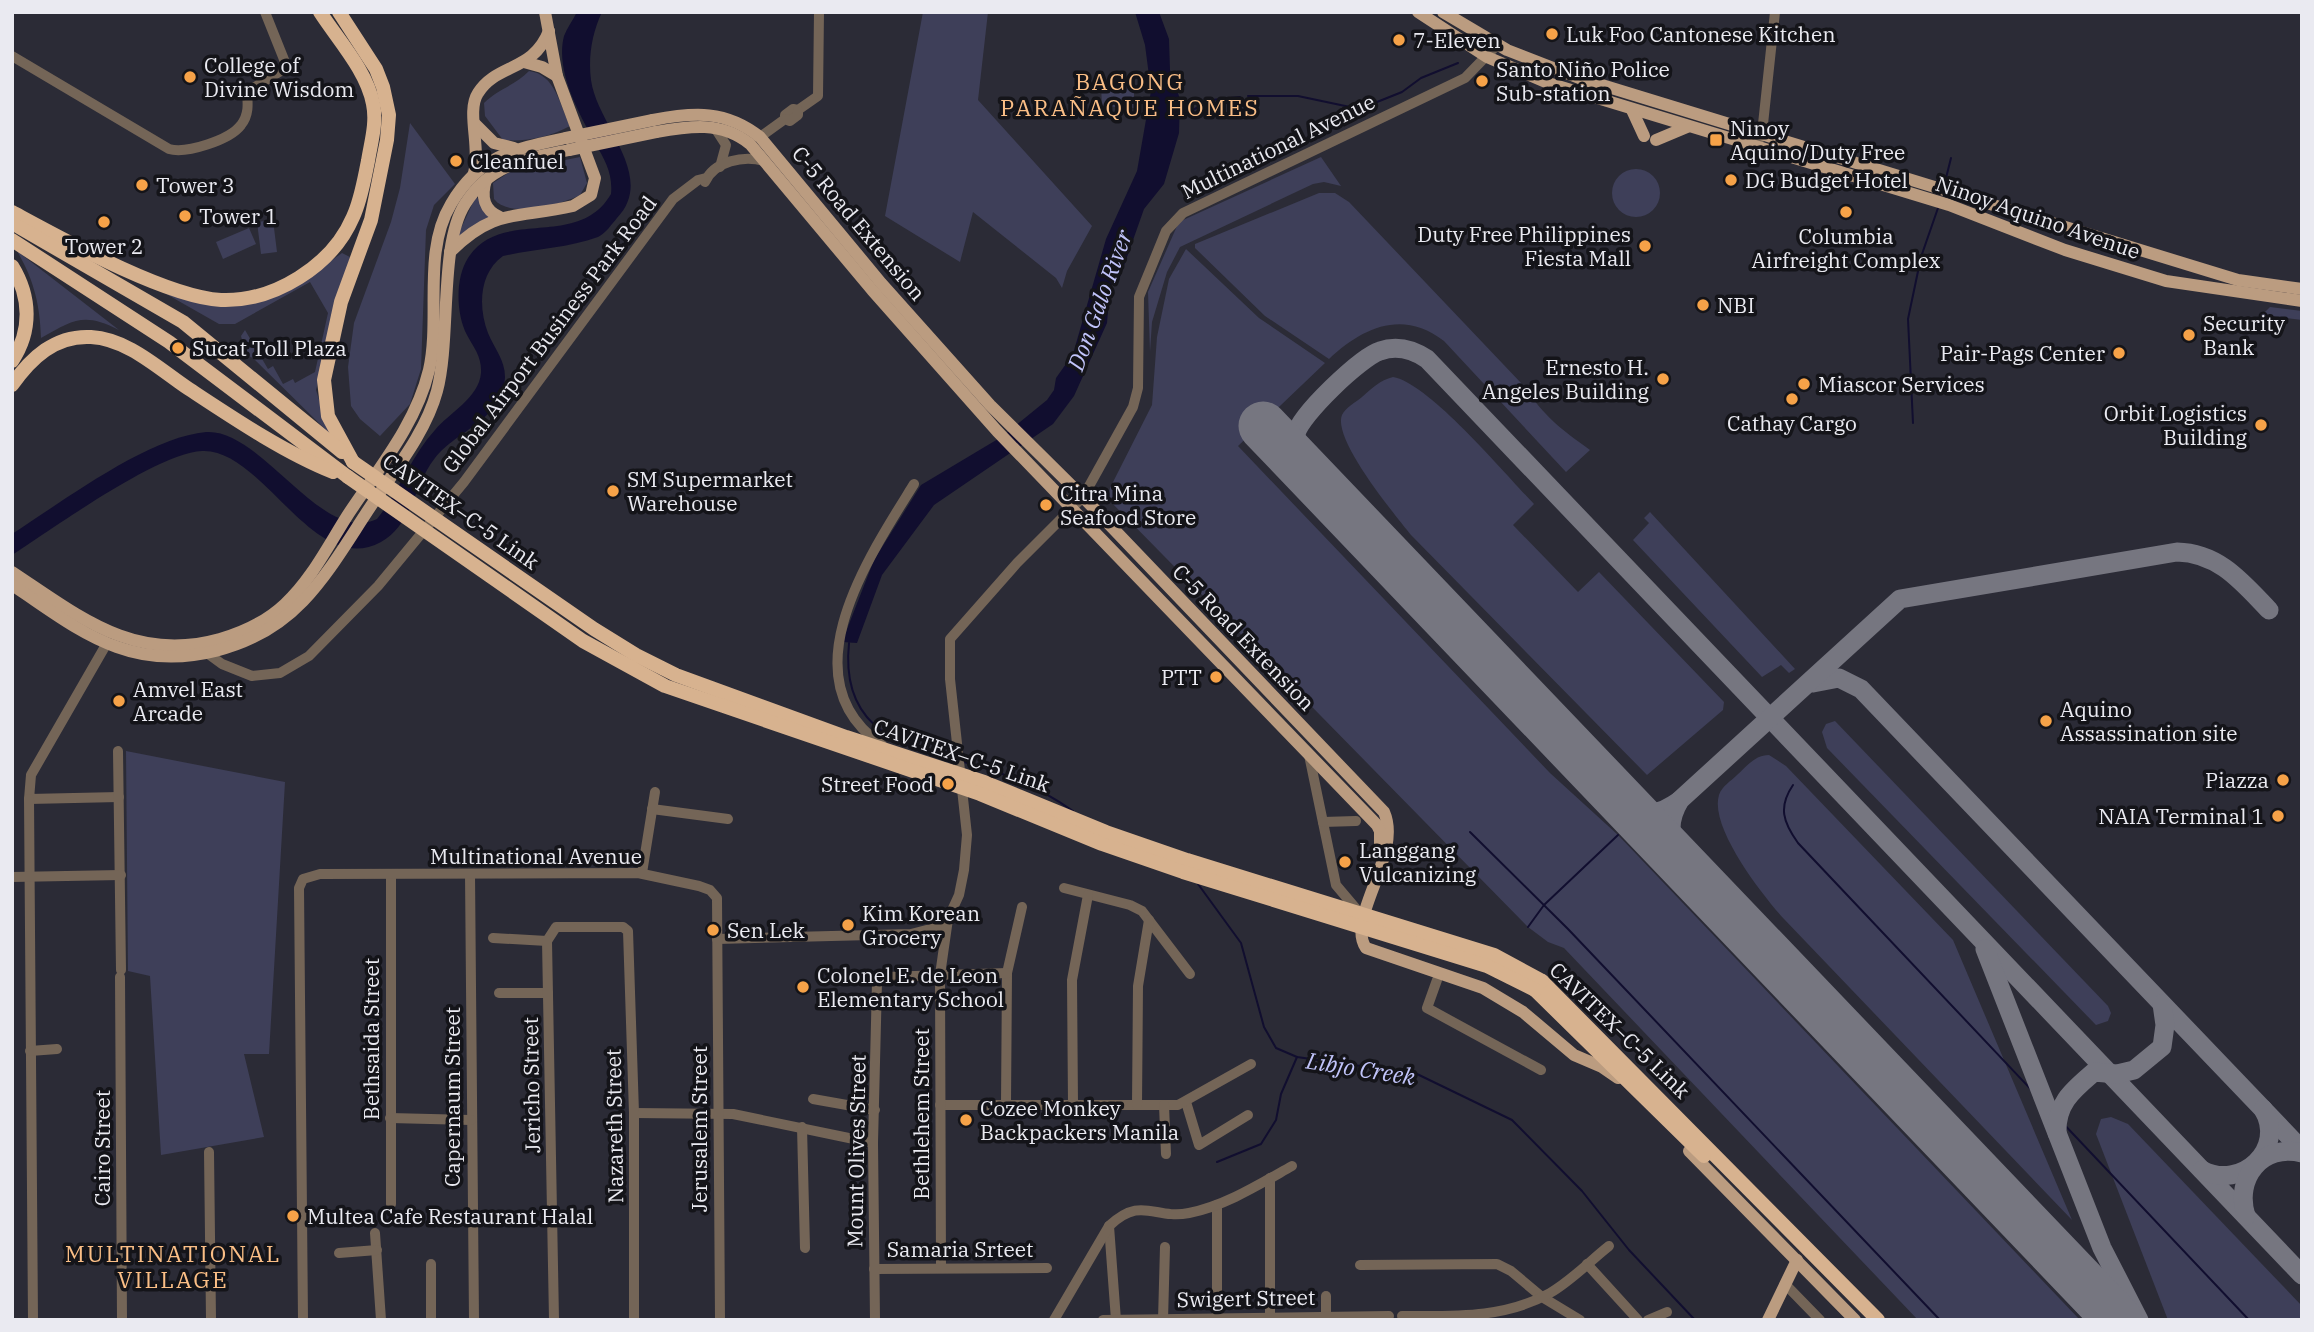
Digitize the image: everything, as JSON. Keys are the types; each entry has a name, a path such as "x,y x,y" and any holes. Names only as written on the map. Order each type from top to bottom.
{"highway":[{"path":"12,212 134,272 188,294 215,299 243,299 290,282 329,253 353,219 374,126 374,106 366,84 320,12"},
{"path":"339,12 376,69 389,115 387,140 371,220 338,314 324,380 328,416 353,462"},
{"name":"CAVITEX–C-5 Link","path":"12,223 183,322 353,462 594,629 636,655 676,675 834,733 984,782 1106,832 1187,860 1494,955 1538,986 1878,1320"},
{"name":"CAVITEX–C-5 Link","path":"12,240 169,342 348,477 583,641 655,682 697,699 980,794 1160,864 1497,969 1538,986 1867,1320"},
{"path":"12,266 24,290 28,312 23,341 12,361"},
{"path":"12,384 32,359 52,345 78,337 107,339 139,354 206,400 310,463 348,477"}],"main road":[{"path":"535,12 549,30"},
{"path":"450,252 470,233 500,217 573,206 584,201 593,191 593,169 557,76 544,12"},
{"name":"Ninoy Aquino Avenue","path":"1418,12 1484,55 1548,83 1689,127 1759,141"},
{"name":"Ninoy Aquino Avenue","path":"1443,12 1493,43 1578,78 1759,141 1950,199 2238,280 2302,289"},
{"path":"474,173 478,152 473,104 479,92 541,49 549,30"},
{"path":"524,62 537,65 557,76"},
{"path":"1632,110 1650,138 1689,127"},
{"name":"C-5 Road Extension","path":"12,572 77,616 112,634 139,643 189,645 239,633 273,614 304,584 418,406 433,343 439,236 452,203 474,173 501,154 522,148 567,144 655,126 684,114 710,114 738,122 760,137 876,286"},
{"path":"474,123 500,146 522,148"},
{"name":"C-5 Road Extension","path":"655,126 715,128 741,137 766,161 1072,506 1380,828 1377,860 1358,911 1354,937 1362,954 1471,992 1505,1010 1575,1066 1618,1078"},
{"name":"C-5 Road Extension","path":"12,585 71,624 107,643 152,654 208,653 259,635 291,612 313,589 362,519 417,433 436,394 446,345 450,252 461,211 488,177 516,161 567,144"},
{"path":"488,177 484,201 492,214 500,217"},
{"name":"Ninoy Aquino Avenue","path":"1950,199 2058,247 2127,269 2196,287 2302,301"},
{"path":"2127,269 2133,250"},
{"name":"C-5 Road Extension","path":"1024,450 1083,497 1384,813 1388,825 1387,843 1364,920 1362,940 1366,948 1483,988 1523,1012 1574,1055 1602,1067 1618,1078 1855,1320"},
{"path":"1768,1320 1797,1259"}],"street":[{"path":"12,56 169,149 180,151 234,132 246,116 247,92 287,67 265,12"},
{"path":"760,137 785,119 789,121 797,115 797,110 818,96 820,12"},
{"path":"1759,141 1776,12"},
{"name":"Multinational Avenue","path":"948,919 959,895 968,835 950,679 950,639 1083,497 1136,397 1139,297 1166,231 1177,217 1459,79 1493,43"},
{"path":"715,128 726,145 726,157 720,167"},
{"name":"Global Airport Business Park Road","path":"208,653 222,664 244,670 253,668 257,674 280,673 309,656 378,586 464,482 673,199 698,180 744,157 766,161"},
{"path":"914,484 881,534 852,596 837,638 839,679 846,703 870,737 912,761 927,775 962,777"},
{"path":"33,1320 28,877 31,775 107,643"},
{"name":"Cairo Street","path":"118,751 121,875 122,1320"},
{"path":"1309,753 1336,885 1358,911"},
{"path":"642,873 655,792"},
{"path":"29,799 119,797"},
{"path":"652,809 728,819"},
{"path":"1324,822 1356,821"},
{"name":"Multinational Avenue","path":"303,1320 299,888 309,875 642,873 710,890 717,898 718,939"},
{"name":"Bethsaida Street","path":"391,874 391,1204"},
{"name":"Capernaum Street","path":"470,874 474,1320"},
{"path":"12,877 121,875"},
{"path":"1064,888 1130,905 1142,911 1190,974"},
{"path":"1073,1104 1072,981 1088,895"},
{"path":"1006,1104 1007,972 1022,907"},
{"path":"718,939 911,934 938,927 948,919"},
{"name":"Bethlehem Street","path":"941,1268 940,975 948,919"},
{"path":"1137,1105 1138,986 1149,920"},
{"name":"Nazareth Street","path":"547,941 556,927 623,926 628,931 634,1113 634,1320"},
{"path":"493,938 547,941"},
{"name":"Jerusalem Street","path":"718,939 720,1320"},
{"name":"Jericho Street","path":"547,941 554,1320"},
{"path":"940,975 1007,972"},
{"name":"Mount Olives Street","path":"875,1320 873,1143 877,982 884,977 940,975"},
{"path":"1437,980 1427,1008 1541,1070"},
{"path":"499,993 548,993"},
{"path":"30,1051 57,1049"},
{"path":"940,1105 1164,1105 1186,1102 1251,1065"},
{"path":"813,1099 874,1110"},
{"path":"1186,1102 1198,1145 1248,1115"},
{"path":"1164,1105 1166,1154"},
{"path":"634,1113 717,1113 802,1127 873,1143"},
{"path":"390,1118 471,1120"},
{"path":"802,1127 805,1248"},
{"path":"209,1152 211,1320"},
{"path":"1054,1320 1109,1226 1122,1214 1139,1208 1180,1214 1217,1205 1292,1166"},
{"path":"1270,1178 1270,1319"},
{"path":"1217,1205 1217,1319"},
{"path":"1109,1226 1116,1319"},
{"path":"376,1233 381,1320"},
{"path":"1402,1316 1476,1316 1542,1297 1609,1246"},
{"path":"1163,1319 1165,1247"},
{"path":"339,1253 377,1250"},
{"path":"431,1264 431,1320"},
{"path":"1360,1265 1497,1264 1511,1271 1542,1297 1580,1320"},
{"path":"1587,1264 1637,1320"},
{"name":"Samaria Srteet","path":"874,1269 1047,1268"},
{"path":"1785,1284 1820,1320"},
{"path":"1326,1296 1326,1318"},
{"path":"1648,1320 1667,1312"},
{"name":"Swigert Street","path":"1103,1320 1384,1317"}],"shaded area":[{"path":"923,12 988,12 978,100 1092,226 1067,271 1062,288 1056,278 973,212 960,262 885,216"},
{"path":"529,71 538,73 551,84 570,126 538,138 503,140 485,116 484,103"},
{"path":"1101,85 1134,85 1134,108 1102,106"},
{"path":"410,123 455,184 434,205 426,230 421,369 410,404 380,436 360,419 351,406 348,367 354,323 391,222 400,188"},
{"path":"580,157 587,183 580,195 548,206 523,209 501,205 494,199 493,183 511,171"},
{"path":"1321,157 1341,186 1324,182 1313,184 1180,247 1167,272 1152,322 1150,352 1148,292 1181,221"},
{"path":"1636,169 1653,176 1660,193 1653,210 1636,217 1619,210 1612,193 1619,176"},
{"path":"1319,193 1335,193 1349,202 1522,384 1545,413 1590,450 1566,472 1444,341 1429,331 1399,324 1384,326 1356,338 1329,359 1265,316 1195,248 1195,244"},
{"path":"476,196 491,218 456,239"},
{"path":"273,220 277,252 261,254 257,222"},
{"path":"249,228 256,244 223,259 216,242"},
{"path":"1186,249 1259,318 1325,363 1238,446 1550,773 1618,835 2080,1320 1918,1320 1564,948 1548,942 1528,927 1108,499 1110,488 1152,405 1157,337 1169,279"},
{"path":"17,251 119,330 96,321 79,320 41,338 35,293"},
{"path":"342,253 350,257 316,390 330,434 253,358 246,355 241,336 245,330 268,369 273,366 283,384 293,379 295,383 315,372 328,313 310,282 235,324 219,324 161,291 214,305 309,276"},
{"path":"2270,307 2302,311 2302,320 2262,315"},
{"path":"1393,377 1408,383 1446,412 1534,504 1513,525 1578,592 1599,572 1724,702 1723,710 1647,775 1411,535 1367,477 1346,441 1341,426 1342,415 1376,385"},
{"path":"1650,512 1795,669 1789,673 1781,665 1762,677 1633,540 1649,523 1644,518"},
{"path":"1835,721 2108,1006 2111,1013 2108,1021 2096,1025 1827,748 1822,732 1826,724"},
{"path":"126,751 285,782 269,1054 244,1054 264,1137 161,1155 150,976 128,971"},
{"path":"1769,755 1786,766 1953,940 2072,1220 1784,919 1740,860 1722,825 1718,809 1719,795 1724,786 1752,762"},
{"path":"2111,1117 2128,1124 2302,1306 2302,1320 2168,1320 2096,1134 2101,1119"}],"water":[{"path":"577,12 602,12 592,45 591,80 595,97 628,168 631,185 628,202 611,226 598,237 575,244 503,256 495,263 485,281 482,302 488,333 505,371 502,392 488,414 435,458 407,514 392,534 381,542 357,549 333,543 311,529 246,469 224,456 202,451 159,464 133,478 12,555 12,534 80,489 158,446 206,432 227,436 249,448 313,502 335,516 356,523 377,519 427,440 469,398 479,382 480,362 463,326 458,296 461,276 468,258 482,243 500,234 579,221 597,211 611,194 608,167 576,105 563,63 564,36"},
{"path":"1135,12 1159,12 1169,39 1170,70 1180,99 1179,133 1164,184 1144,209 1120,277 1114,280 1110,288 1107,323 1074,396 1053,424 934,505 882,575 857,643 842,642 874,560 921,485 1003,436 1047,400 1054,390 1056,378 1073,354 1106,239 1137,171 1151,91 1145,45"}],"waterway":[{"name":"Don Galo River","path":"1248,96 1298,96 1350,107 1372,104 1402,92 1421,78 1458,63"},
{"name":"Don Galo River","path":"1179,117 1212,100 1240,97"},
{"path":"1944,186 1951,158"},
{"path":"1913,423 1908,319 1921,257 1938,208"},
{"name":"Libjo Creek","path":"849,643 849,669 853,692 861,710 890,736 909,746 955,760"},
{"name":"Libjo Creek","path":"964,762 1021,782 1073,811"},
{"path":"1793,785 1785,800 1784,814 1798,843 2249,1320"},
{"path":"1470,832 1568,929 1940,1320"},
{"path":"1528,927 1544,905 1618,835"},
{"name":"Libjo Creek","path":"1198,884 1241,943 1264,1027 1276,1048 1297,1057 1417,1074 1512,1120 1582,1191 1629,1250 1695,1320"},
{"path":"1217,1162 1261,1144 1276,1120 1281,1094 1297,1057"}],"taxiway":[{"path":"1310,474 1297,450 1296,434 1308,414 1332,388 1359,364 1380,351 1404,349 1427,359 2302,1275"},
{"path":"1687,869 1677,852 1671,827 1680,800 1900,599 2177,552 2217,563 2239,580 2269,610"},
{"path":"1813,683 1839,678 1861,689 2302,1150"},
{"path":"1624,803 1639,811 1652,813 1679,801"},
{"path":"1985,949 2102,1248 2139,1320"},
{"path":"2057,1133 2059,1113 2067,1098 2094,1072 2117,1074 2134,1070 2162,1047 2165,1025 2162,1004"},
{"path":"2202,1170 2217,1175 2231,1175 2256,1162 2265,1151 2269,1138 2269,1124 2263,1109"},
{"path":"2246,1216 2244,1189 2255,1166 2275,1153 2302,1153"}],"runway":[{"path":"1263,426 2118,1320"}],"place":[{"name":"Luk Foo Cantonese Kitchen","path":"1552,34"},
{"name":"7-Eleven","path":"1399,40"},
{"name":"College of Divine Wisdom","path":"190,77"},
{"name":"Santo Niño Police Sub-station","path":"1482,81"},
{"name":"Ninoy Aquino/Duty Free","path":"1716,140"},
{"name":"Cleanfuel","path":"456,161"},
{"name":"DG Budget Hotel","path":"1731,180"},
{"name":"Tower 3","path":"142,185"},
{"name":"Columbia Airfreight Complex","path":"1846,212"},
{"name":"Tower 1","path":"185,216"},
{"name":"Tower 2","path":"104,222"},
{"name":"Duty Free Philippines Fiesta Mall","path":"1645,246"},
{"name":"NBI","path":"1703,305"},
{"name":"Security Bank","path":"2189,335"},
{"name":"Sucat Toll Plaza","path":"178,348"},
{"name":"Pair-Pags Center","path":"2119,353"},
{"name":"Ernesto H. Angeles Building","path":"1663,379"},
{"name":"Miascor Services","path":"1804,384"},
{"name":"Cathay Cargo","path":"1792,399"},
{"name":"Orbit Logistics Building","path":"2261,425"},
{"name":"SM Supermarket Warehouse","path":"613,491"},
{"name":"Citra Mina Seafood Store","path":"1046,505"},
{"name":"PTT","path":"1216,677"},
{"name":"Amvel East Arcade","path":"119,701"},
{"name":"Aquino Assassination site","path":"2046,721"},
{"name":"Piazza","path":"2283,780"},
{"name":"Street Food","path":"948,784"},
{"name":"NAIA Terminal 1","path":"2278,816"},
{"name":"Langgang Vulcanizing","path":"1345,862"},
{"name":"Kim Korean Grocery","path":"848,925"},
{"name":"Sen Lek","path":"713,930"},
{"name":"Colonel E. de Leon Elementary School","path":"803,987"},
{"name":"Cozee Monkey Backpackers Manila","path":"966,1120"},
{"name":"Multea Cafe Restaurant Halal","path":"293,1216"}],"district":[{"name":"BAGONG PARAÑAQUE HOMES","path":"1130,94"},
{"name":"MULTINATIONAL VILLAGE","path":"173,1266"}]}
